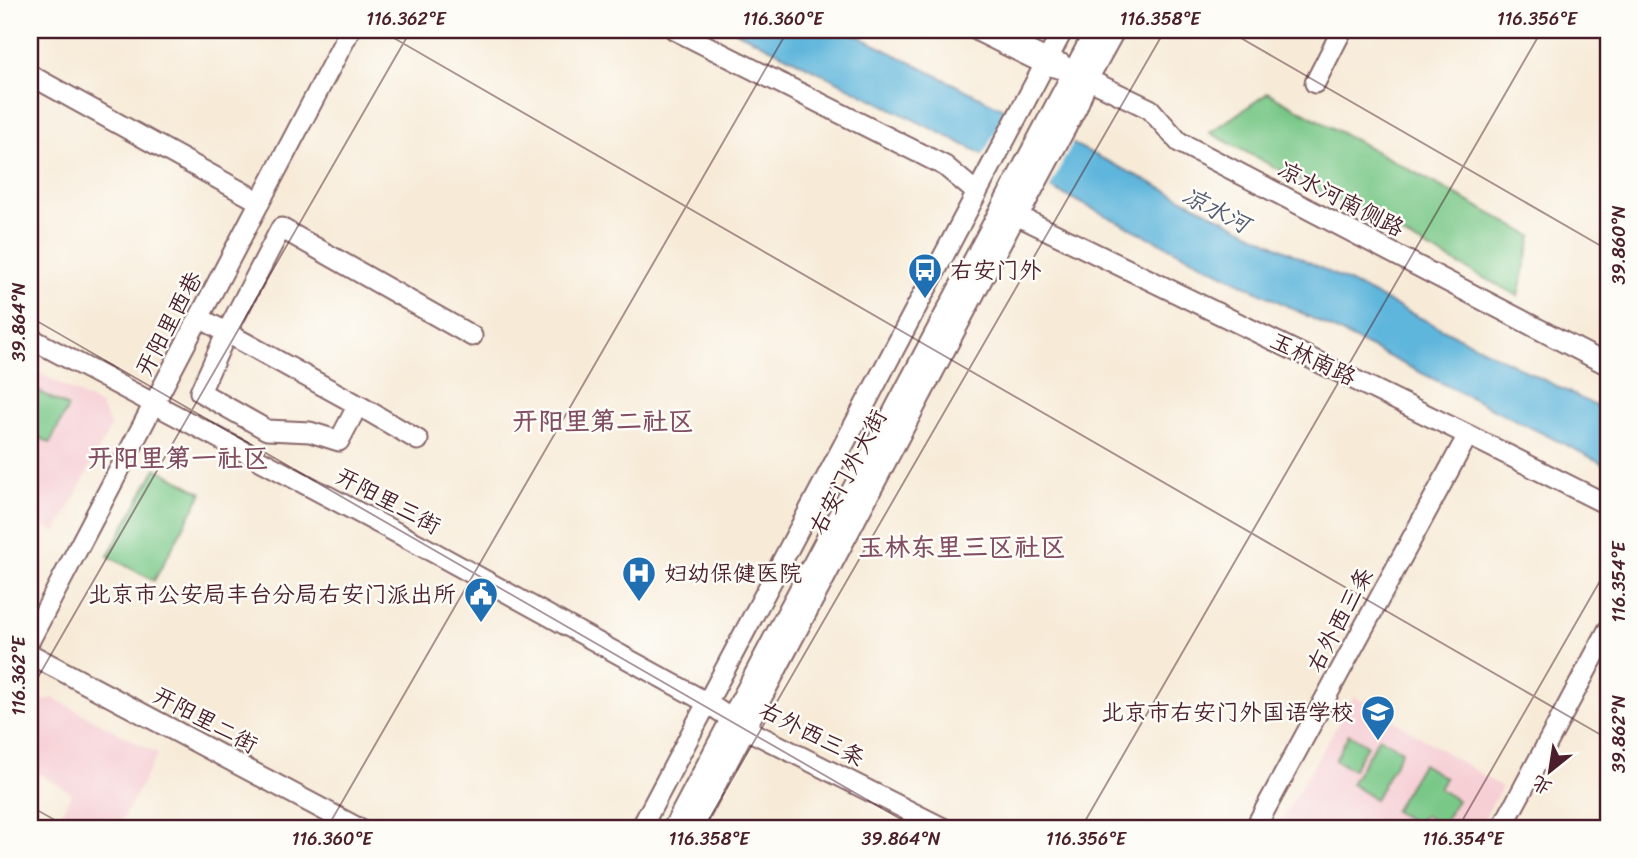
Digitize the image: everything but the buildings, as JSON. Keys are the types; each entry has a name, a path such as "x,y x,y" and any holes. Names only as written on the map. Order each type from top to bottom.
{"main road":[{"path":"981,30 1067,70"},
{"path":"1055,96 1080,30"},
{"path":"1067,70 1098,30"},
{"name":"右安门外大街","path":"660,828 727,716 1055,96"},
{"name":"右安门外大街","path":"676,828 727,716"}],"street":[{"name":"开阳里西巷","path":"30,640 351,30"},
{"name":"玉林南路","path":"675,30 1608,505"},
{"path":"1063,30 1067,70"},
{"path":"1002,197 1067,70 1115,30"},
{"path":"1315,83 1342,30"},
{"name":"凉水河南侧路","path":"1067,70 1150,109 1179,142 1608,365"},
{"path":"30,75 260,202"},
{"path":"358,405 339,441 310,432 267,430 200,392 281,228 472,337"},
{"path":"200,318 418,440"},
{"name":"开阳里三街","path":"30,338 433,552 727,716"},
{"name":"右外西三条","path":"1255,828 1468,435"},
{"path":"1502,828 1608,630"},
{"name":"开阳里二街","path":"30,654 358,828"},
{"path":"641,828 727,716"},
{"path":"693,828 727,716"},
{"name":"右外西三条","path":"727,716 943,828"}],"shaded area":[{"path":"30,368 100,405 111,426 56,533 30,518"},
{"name":"北京市右安门外国语学校","path":"1354,696 1502,787 1479,828 1277,828"},
{"path":"53,698 158,754 118,828 53,828 72,793 30,769 30,705"}],"green space":[{"path":"1268,93 1532,236 1518,296 1210,133"},
{"path":"30,387 68,407 50,443 30,432"},
{"path":"156,468 202,493 154,581 108,556"},
{"path":"1349,734 1367,745 1353,770 1335,760"},
{"path":"1379,737 1402,751 1375,799 1351,784"},
{"path":"1422,764 1445,778 1439,789 1457,800 1442,825 1424,815 1418,825 1394,811"}],"water":[{"path":"734,30 846,30 1608,412 1608,466"}],"pier":[{"path":"1008,107 1074,140 1049,190 982,157"}],"place":[{"name":"右安门外","path":"925,300"},
{"name":"妇幼保健医院","path":"639,603"},
{"name":"北京市公安局丰台分局右安门派出所","path":"481,624"},
{"name":"北京市右安门外国语学校","path":"1378,742"}],"district":[{"name":"开阳里第二社区","path":"603,421"},
{"name":"开阳里第一社区","path":"178,458"},
{"name":"玉林东里三区社区","path":"962,547"}],"water label":[{"name":"凉水河","path":"1216,210"}]}
